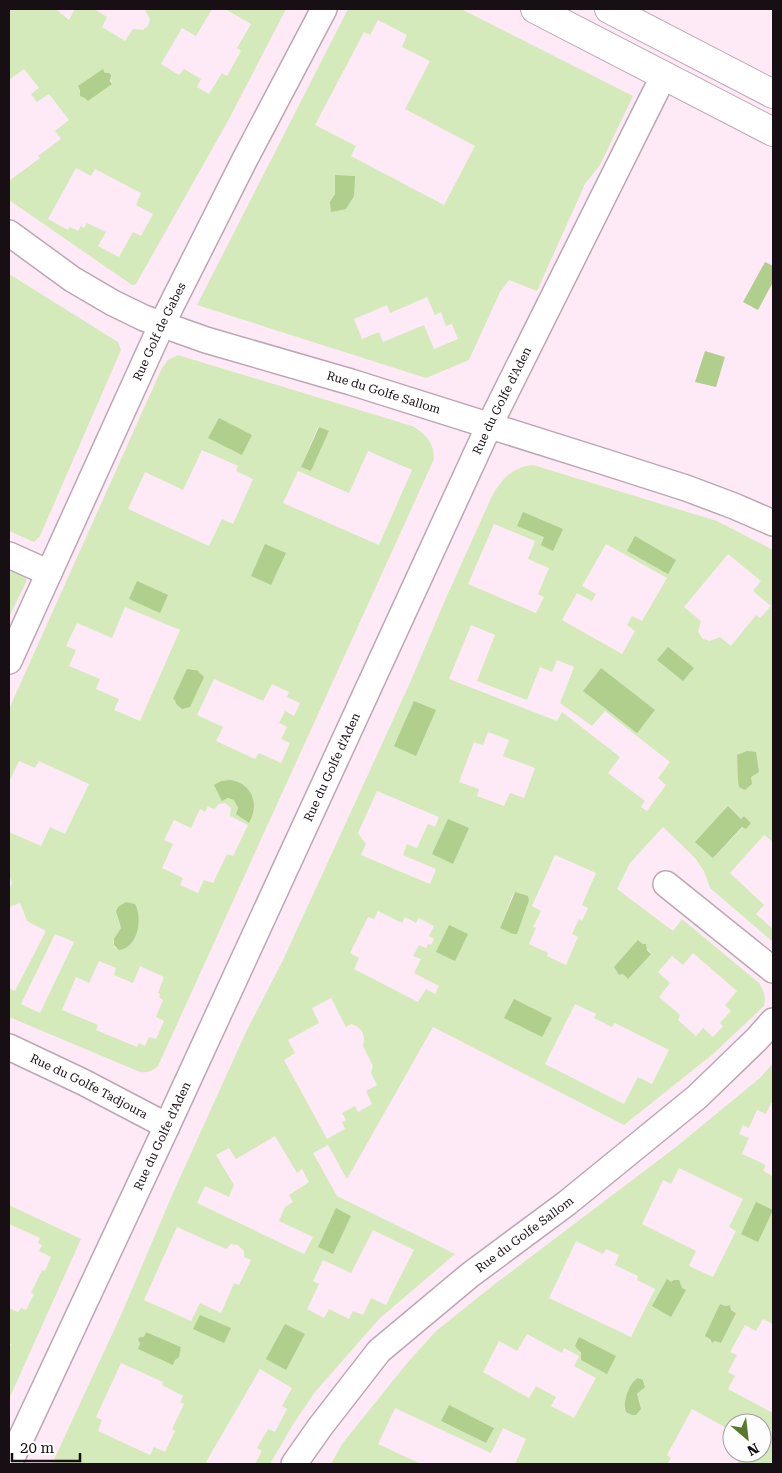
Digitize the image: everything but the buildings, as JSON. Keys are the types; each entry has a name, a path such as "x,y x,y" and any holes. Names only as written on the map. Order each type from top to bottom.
{"main road":[{"path":"535,9 773,132"},
{"path":"610,9 773,94"}],"street":[{"name":"Rue Golf de Gabes","path":"9,657 162,324 244,161 324,9"},
{"name":"Rue du Golfe d'Aden","path":"9,1464 167,1126 226,994 489,426 664,75"},
{"name":"Rue du Golfe Sallom","path":"9,233 44,260 95,294 129,312 206,340 351,382 686,488 734,506 773,524"},
{"path":"9,555 49,573"},
{"path":"666,884 773,970"},
{"name":"Rue du Golfe Sallom","path":"294,1464 379,1351 470,1275 568,1203 697,1097 773,1021"},
{"name":"Rue du Golfe Tadjoura","path":"9,1048 83,1082 167,1126"}],"shaded area":[{"path":"9,9 56,9 69,20 75,9 94,9 107,17 102,27 125,41 133,29 143,30 148,26 150,19 146,9 212,9 196,36 182,28 161,64 179,75 184,69 201,79 197,87 209,94 222,73 227,76 241,51 237,48 251,24 225,9 286,9 229,119 136,284 132,285 9,200 9,181 40,158 38,156 61,139 55,131 69,120 49,94 37,102 31,94 39,88 24,69 9,80","holes":["103,70 105,73 109,73 112,83 88,101 79,91","76,168 91,176 95,169 141,193 136,205 153,214 141,236 133,232 119,257 98,246 106,232 87,223 84,228 81,226 78,231 70,227 68,230 48,219"]},
{"path":"348,9 461,9 633,96 600,165 585,184 537,291 509,280 500,292 469,360 426,378 197,305","holes":["378,20 407,35 402,47 430,61 405,109 475,146 444,205 351,156 356,146 315,125 364,32 370,35","427,297 435,315 441,312 446,326 452,324 458,339 434,349 424,325 383,342 379,332 362,339 354,319 387,305 390,313"]},
{"path":"103,69 105,73 111,75 110,81 112,84 88,101 80,96 78,86"},
{"path":"335,175 355,176 354,196 346,209 331,212 330,202 335,194"},
{"path":"765,262 773,266 773,282 758,310 743,302"},
{"path":"9,274 118,342 121,350 40,536 34,542 9,531"},
{"path":"705,351 725,357 716,387 695,382"},
{"path":"178,355 412,426 421,432 431,443 434,459 158,1066 150,1071 140,1072 9,1017 9,988 15,991 46,931 27,921 20,903 9,907 9,890 12,882 9,876 9,832 41,846 50,827 65,834 89,784 39,761 35,768 19,761 9,782 9,709 162,368 168,360","holes":["318,427 329,431 311,471 301,467","202,450 238,466 236,471 253,479 233,524 222,519 209,546 128,509 145,472 183,490","368,451 412,470 379,545 283,503 298,471 349,493","125,607 180,630 140,721 114,710 119,699 96,689 100,679 69,666 76,650 66,646 77,623 112,638","187,670 197,670 203,677 182,709 176,704 175,700","214,679 263,701 272,684 289,692 287,697 300,703 294,716 285,711 279,723 287,727 281,739 290,743 281,763 259,753 255,759 216,741 223,727 197,715","245,785 249,822 237,812 236,803 231,798 225,799","225,803 231,808 230,816 248,825 233,856 227,854 213,883 204,880 198,893 180,885 183,878 162,868 173,844 164,840 174,820 191,828 200,809 205,812 208,806 214,809 219,804","138,915 136,933 129,946 115,948 113,942 121,928 117,916","55,934 74,942 40,1013 21,1004","99,961 116,968 114,975 133,983 140,966 164,977 158,993 160,994 159,997 163,1000 156,1017 164,1021 156,1039 149,1037 145,1046 139,1043 137,1047 96,1030 98,1025 62,1010 76,977 89,983"]},
{"path":"219,418 252,435 242,455 208,438"},
{"path":"319,427 329,431 311,471 301,467"},
{"path":"533,465 717,521 773,550 773,842 764,835 730,873 764,905 756,914 773,929 773,942 710,888 704,871 695,858 663,827 630,863 617,889 673,931 682,919 759,983 764,994 764,1006 713,1054 624,1125 433,1027 347,1179 328,1145 313,1153 337,1196 455,1254 379,1319 315,1392 270,1464 255,1464 262,1451 257,1448 268,1429 275,1432 287,1409 282,1406 292,1388 260,1369 206,1462 209,1464 52,1464 121,1315 173,1193 246,1032 283,960 409,685 492,496 508,475 526,466","holes":["494,524 535,541 528,559 549,568 538,594 544,597 536,613 468,584","606,544 667,578 642,621 632,616 627,625 635,631 622,654 562,620 577,593 592,601 596,594 582,586","728,554 761,581 753,591 771,606 760,618 756,615 731,646 720,637 710,641 703,639 698,632 701,621 684,607","471,625 495,635 477,681 527,700 540,667 552,672 557,660 574,667 560,703 592,726 605,711 670,762 658,778 666,785 647,811 641,807 645,801 608,773 620,757 562,712 557,721 449,679","488,732 509,740 503,756 535,768 524,798 510,793 504,806 477,796 479,789 459,782 474,742 483,745","377,791 439,817 435,827 428,824 417,848 407,844 403,855 436,869 430,884 361,855 366,844 358,833","728,806 741,819 744,816 751,823 743,827 713,858","555,855 596,873 582,905 588,908 582,921 579,919 572,934 578,937 566,965 547,956 548,953 529,944 536,928 533,927 541,911 532,906","517,893 529,898 500,928 513,894","378,911 402,923 405,917 416,923 419,918 434,926 429,936 434,939 431,945 428,944 426,948 419,945 413,956 421,959 414,973 439,986 435,994 426,989 418,1002 354,969 359,958 350,953 368,917 374,919","639,940 651,953 627,978 623,974 619,975 618,971","693,953 737,991 725,1005 731,1011 720,1023 723,1026 713,1037 703,1028 696,1036 678,1020 680,1015 659,997 670,983 658,972 672,956 683,965","331,998 346,1027 351,1024 358,1027 362,1032 364,1038 363,1046 373,1066 371,1073 377,1085 366,1091 372,1104 358,1112 355,1106 342,1113 346,1120 342,1122 345,1129 327,1139 284,1060 295,1053 288,1040 319,1023 312,1008","575,1004 596,1014 594,1018 612,1027 615,1023 669,1050 652,1084 638,1077 624,1104 545,1064","275,1136 297,1173 302,1169 309,1182 289,1195 293,1202 285,1207 279,1221 313,1237 304,1254 197,1203 205,1186 229,1197 234,1185 216,1155 229,1148 236,1159","177,1227 226,1249 231,1244 238,1245 244,1251 244,1257 251,1260 239,1285 234,1283 221,1313 200,1303 191,1321 144,1300","373,1230 414,1250 386,1305 371,1298 363,1315 353,1311 349,1319 329,1309 324,1318 307,1309 319,1284 313,1281 323,1260 351,1273","146,1332 181,1347 173,1364 138,1349 140,1344 138,1339 144,1337","121,1363 163,1382 162,1385 183,1396 180,1402 184,1404 172,1429 175,1431 165,1452 154,1447 150,1455 98,1431 102,1420 96,1417"]},
{"path":"523,512 563,529 553,551 541,545 544,537 517,526"},
{"path":"635,536 676,560 668,574 627,551"},
{"path":"265,544 286,553 271,585 251,576"},
{"path":"9,567 23,573 27,580 9,617"},
{"path":"137,581 168,595 160,613 129,599"},
{"path":"668,647 694,668 683,681 657,660"},
{"path":"601,668 655,710 637,733 583,691"},
{"path":"187,669 197,670 204,677 190,707 182,709 173,699"},
{"path":"414,701 436,710 416,756 394,746"},
{"path":"747,751 756,752 759,772 751,777 752,784 745,790 739,787 737,755"},
{"path":"230,780 244,785 252,796 254,809 249,823 236,814 238,808 234,800 228,798 222,801 214,785 221,781"},
{"path":"728,806 741,819 744,816 751,823 746,829 742,827 713,858 695,842"},
{"path":"448,819 469,828 453,864 432,854"},
{"path":"515,892 528,896 529,900 517,934 513,934 500,928"},
{"path":"126,902 135,904 139,917 137,931 131,944 119,950 114,945 114,939 121,928 116,911 118,907"},
{"path":"449,925 468,934 455,961 436,952"},
{"path":"638,940 646,944 647,950 651,954 628,979 623,974 619,975 614,967"},
{"path":"514,999 552,1018 542,1037 504,1018"},
{"path":"773,1063 773,1103 771,1103 766,1114 757,1110 749,1128 743,1125 739,1134 749,1138 742,1154 766,1165 763,1171 773,1176 773,1324 763,1319 756,1331 745,1325 730,1352 737,1355 728,1372 735,1376 728,1389 773,1413 773,1464 738,1464 772,1463 772,1413 722,1413 722,1426 692,1409 667,1455 671,1458 667,1464 515,1464 526,1439 503,1428 491,1453 395,1408 378,1444 421,1464 331,1464 342,1444 408,1362 436,1331 676,1147 761,1077","holes":["679,1168 743,1199 729,1227 736,1231 713,1277 689,1266 696,1251 642,1224 663,1180 671,1184","576,1241 603,1254 606,1249 619,1255 615,1265 638,1276 637,1280 655,1289 631,1337 549,1298","720,1304 730,1305 731,1310 736,1312 721,1343 715,1340 710,1341","527,1334 562,1353 564,1348 579,1356 574,1366 596,1378 574,1418 551,1406 556,1397 536,1386 529,1398 483,1372 499,1341 517,1351","579,1337 616,1356 582,1357 577,1347","638,1378 643,1380 645,1385 637,1394 640,1402 626,1412 624,1408","449,1406 493,1427 486,1443 441,1421"]},
{"path":"756,1202 773,1210 758,1242 741,1234"},
{"path":"9,1205 81,1239 9,1399 9,1349 11,1344 9,1343 9,1308 18,1312 21,1308 26,1310 34,1294 31,1293 42,1270 45,1271 51,1257 39,1251 42,1245 38,1243 40,1238 9,1224"},
{"path":"336,1208 351,1216 333,1254 318,1247"},
{"path":"667,1279 671,1282 679,1280 682,1288 686,1290 671,1317 652,1306"},
{"path":"720,1304 730,1305 731,1310 736,1313 721,1343 715,1341 712,1343 705,1336"},
{"path":"200,1315 231,1328 224,1343 193,1329"},
{"path":"285,1324 305,1334 286,1370 266,1359"},
{"path":"146,1332 181,1347 179,1357 173,1365 138,1349 140,1344 138,1339 144,1337"},
{"path":"579,1337 616,1356 607,1374 581,1360 581,1353 575,1346"},
{"path":"638,1378 643,1380 645,1387 637,1394 641,1409 636,1415 632,1415 626,1412 625,1404 629,1388"},
{"path":"449,1405 494,1428 486,1443 441,1421"}]}
